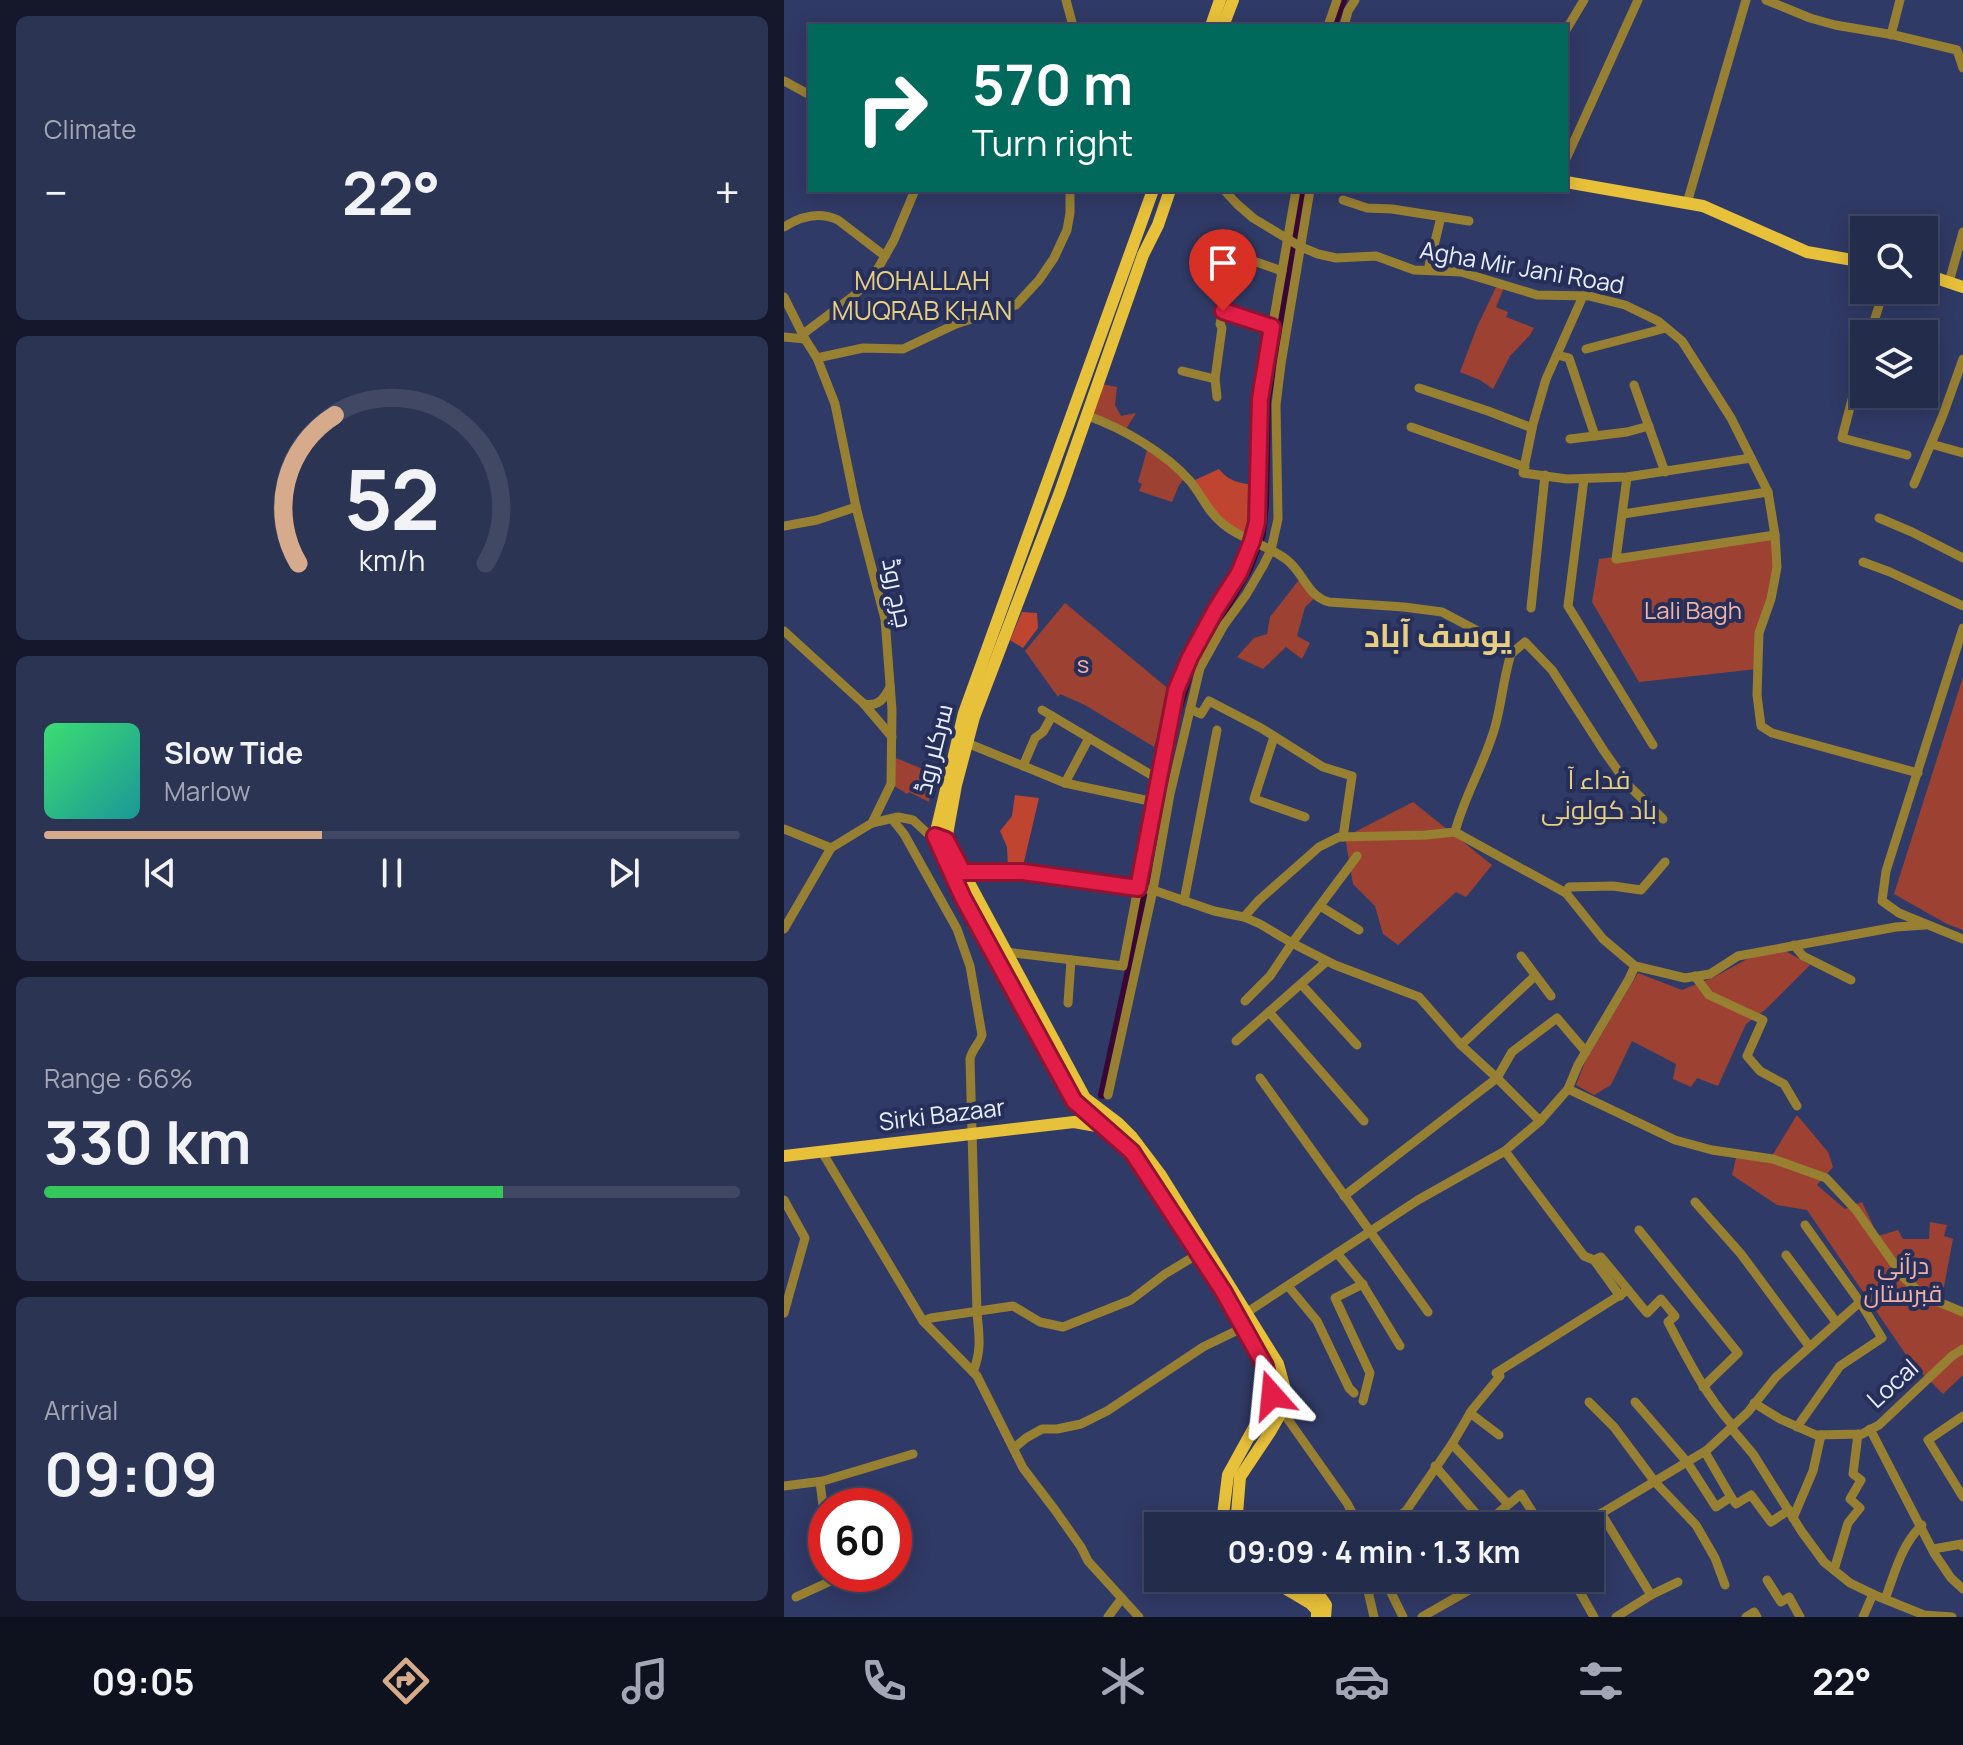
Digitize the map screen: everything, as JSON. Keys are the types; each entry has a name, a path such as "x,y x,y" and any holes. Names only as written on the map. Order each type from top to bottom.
{"main road":[{"path":"1212,24 1220,0"},
{"path":"1224,24 1233,0"},
{"path":"1568,182 1703,206 1807,252 1850,260"},
{"name":"سرکلر روڈ","path":"941,838 964,713 1152,192"},
{"path":"1082,1102 1074,1101 969,910 941,838 974,717 1088,416 1143,255 1169,192"},
{"path":"1938,278 1963,287"},
{"path":"1074,411 1088,416"},
{"path":"941,838 1039,1010 1082,1102 1107,1122 1154,1177 1278,1364 1286,1393 1282,1411 1270,1432 1234,1476 1235,1512"},
{"name":"Sirki Bazaar","path":"784,1156 1074,1122 1107,1122"},
{"path":"1154,1177 1265,1366 1272,1395 1234,1476 1224,1512"},
{"path":"1292,1592 1310,1603 1317,1610 1317,1617"},
{"path":"1314,1592 1326,1605 1325,1617"}],"street":[{"path":"1066,0 1072,24"},
{"path":"1329,24 1337,0"},
{"path":"1345,24 1355,0"},
{"path":"1568,27 1584,0"},
{"path":"1568,155 1638,0"},
{"path":"1687,203 1746,0"},
{"path":"1766,0 1835,25 1960,49 1963,68"},
{"path":"1891,35 1900,0"},
{"path":"784,81 808,94"},
{"path":"784,337 804,336 872,279 894,240 914,192"},
{"path":"817,358 863,348 903,349 955,325 1016,305 1054,258 1067,230 1070,192"},
{"path":"1226,192 1253,218 1288,238"},
{"path":"1006,952 1123,966 1176,690 1190,657 1239,573 1252,541 1258,511 1260,399 1296,192"},
{"path":"1108,1095 1153,890 1170,794 1200,668 1271,550 1278,519 1276,401 1310,192"},
{"path":"1343,200 1367,208 1469,221"},
{"path":"784,227 802,217 820,214 830,217 885,256"},
{"path":"1428,270 1441,217"},
{"path":"1949,282 1963,232"},
{"name":"Agha Mir Jani Road","path":"1288,238 1301,247 1336,258 1376,256 1414,270 1461,272 1537,295 1583,296 1625,305 1658,321 1682,341 1731,418 1768,492 1777,567 1771,599 1759,633 1757,695 1761,726 1772,733 1918,773"},
{"path":"1208,245 1282,271"},
{"path":"1583,296 1546,379 1523,473 1567,479 1627,477 1751,458"},
{"name":"چرچ روڈ","path":"784,297 817,358 835,404 856,507 885,619 892,737 891,784 872,823"},
{"path":"1217,397 1215,379 1223,311 1272,327"},
{"path":"1586,349 1666,328"},
{"path":"1557,355 1569,358 1595,436"},
{"path":"1914,484 1963,359"},
{"path":"1182,371 1215,379"},
{"path":"1634,385 1665,472"},
{"path":"1419,388 1532,428"},
{"path":"1850,408 1842,438 1907,455"},
{"path":"1088,416 1108,423 1152,450 1186,477 1201,494 1210,512 1236,533 1288,561 1302,576 1308,589 1320,599 1442,612 1511,654"},
{"path":"1570,439 1649,426"},
{"path":"1411,427 1525,467"},
{"path":"1931,444 1963,453"},
{"path":"1531,608 1545,475"},
{"path":"1627,477 1616,559 1775,535"},
{"path":"1584,479 1568,606 1653,745"},
{"path":"1623,514 1768,492"},
{"path":"784,526 817,520 856,507"},
{"path":"1879,518 1963,558"},
{"path":"1863,562 1963,606"},
{"path":"1963,628 1886,871 1882,901 1899,913 1963,939"},
{"path":"784,631 864,704 892,737"},
{"path":"1455,832 1461,809 1495,728 1511,654 1525,642 1552,670 1628,785 1663,819"},
{"path":"864,704 878,703 890,687"},
{"path":"1190,709 1201,714 1209,701 1323,767 1352,776 1343,837"},
{"path":"1042,710 1158,779"},
{"path":"1023,766 1035,738 1043,732 1052,716"},
{"path":"1184,901 1217,730"},
{"path":"1274,737 1254,799 1305,817"},
{"path":"1065,783 1089,738"},
{"path":"967,743 1065,783 1154,802"},
{"path":"784,929 831,848 872,823 898,817 913,820 927,833 941,838"},
{"path":"892,819 904,834 957,929 970,966 982,1035 972,1049 970,1059 979,1356 973,1372"},
{"path":"784,829 831,848"},
{"path":"1244,917 1319,847 1339,837 1455,832 1566,893 1603,939 1635,966 1685,978 1710,974 1738,956 1896,927 1925,925"},
{"path":"1245,1001 1270,976 1357,856"},
{"path":"1566,893 1569,887 1613,886 1641,890 1665,862"},
{"path":"963,872 1023,872 1153,890 1214,911 1244,917 1327,961 1419,997 1461,1045 1540,1121"},
{"path":"1320,906 1359,930"},
{"path":"1794,945 1803,956 1851,980"},
{"path":"1521,956 1551,996"},
{"path":"1068,1003 1071,960"},
{"path":"1236,1041 1327,961"},
{"path":"1246,1313 1418,1200 1505,1151 1540,1121 1568,1089 1578,1065 1635,966"},
{"path":"1461,1045 1535,976"},
{"path":"1695,976 1709,995 1763,1020 1747,1056 1760,1071 1784,1084 1797,1106"},
{"path":"1301,984 1357,1045"},
{"path":"1269,1012 1364,1121"},
{"path":"1344,1196 1497,1078 1512,1052 1557,1018 1586,1052"},
{"path":"1260,1078 1428,1312"},
{"path":"1568,1089 1675,1140 1712,1150 1773,1159 1826,1178 1856,1210 1904,1278 1924,1296 1963,1312"},
{"path":"1505,1151 1584,1256 1594,1260 1601,1257 1624,1293 1647,1313 1661,1299 1675,1316 1668,1322 1703,1387 1753,1454 1824,1562 1850,1583 1873,1594 1924,1615 1952,1617"},
{"path":"822,1152 923,1321 977,1376 1023,1468 1088,1561 1139,1617"},
{"path":"784,1200 788,1216 805,1238 784,1313"},
{"path":"1695,1202 1741,1254 1809,1346"},
{"path":"1797,1427 1840,1366 1882,1338 1805,1225"},
{"path":"1639,1230 1738,1353 1703,1387"},
{"path":"1337,1253 1363,1284 1400,1346"},
{"path":"923,1321 1013,1306 1040,1322 1063,1327 1131,1300 1198,1254"},
{"path":"1786,1255 1836,1322"},
{"path":"1363,1284 1335,1298 1370,1373 1363,1401"},
{"path":"1288,1286 1317,1321 1354,1393"},
{"path":"1404,1512 1470,1413 1500,1376 1496,1373 1624,1293"},
{"path":"1603,1512 1705,1452 1732,1427 1776,1377 1860,1302"},
{"path":"1014,1448 1042,1429 1081,1424 1097,1416 1203,1347 1242,1328"},
{"name":"Local","path":"1754,1403 1816,1435 1858,1434 1879,1425 1963,1349"},
{"path":"1589,1402 1614,1427 1655,1482 1696,1525 1715,1558 1725,1585"},
{"path":"1635,1402 1687,1462 1716,1507 1731,1497"},
{"path":"1282,1411 1351,1512"},
{"path":"1470,1413 1499,1435"},
{"path":"1963,1416 1928,1440 1963,1497"},
{"path":"1870,1429 1933,1549 1951,1578 1963,1589"},
{"path":"1834,1570 1848,1523 1860,1508 1850,1499 1861,1480 1853,1474 1858,1434"},
{"path":"1705,1452 1736,1504 1751,1495 1771,1522 1791,1514 1813,1471 1821,1435"},
{"path":"1452,1444 1508,1504"},
{"path":"784,1486 820,1482 913,1454"},
{"path":"1435,1466 1475,1512"},
{"path":"820,1482 821,1488"},
{"path":"1498,1512 1521,1494 1532,1512"},
{"path":"1604,1518 1651,1595"},
{"path":"1885,1599 1902,1552 1922,1525"},
{"path":"1933,1549 1962,1544 1963,1547"},
{"path":"1767,1580 1781,1602 1789,1597 1800,1617"},
{"path":"1616,1617 1678,1582"},
{"path":"796,1597 808,1591"},
{"path":"1368,1592 1374,1617"},
{"path":"1391,1592 1403,1617"},
{"path":"1422,1617 1466,1592"},
{"path":"1580,1592 1594,1617"},
{"path":"1863,1617 1873,1594"},
{"path":"1108,1617 1122,1598"},
{"path":"1746,1617 1754,1612 1757,1617"}],"green space":[{"path":"1498,283 1505,285 1496,307 1508,312 1506,317 1534,328 1510,356 1493,389 1460,372"},
{"path":"1102,384 1117,387 1115,405 1121,416 1136,413 1126,429 1091,413"},
{"path":"1147,450 1184,479 1172,502 1139,491 1142,484 1138,482"},
{"name":"Lali Bagh","path":"1775,535 1777,567 1759,633 1757,669 1639,682 1592,602 1599,559"},
{"path":"1302,576 1317,596 1305,607 1297,636 1310,643 1302,659 1286,647 1263,669 1237,657 1254,638 1267,634 1270,617"},
{"name":"s","path":"1065,603 1171,691 1154,747 1085,705 1060,694 1058,697 1025,651"},
{"path":"1963,677 1963,930 1894,894"},
{"path":"891,756 935,774 929,802 891,784"},
{"path":"1413,802 1492,865 1466,897 1456,892 1398,945 1383,934 1375,906 1353,884 1345,837"},
{"path":"1782,949 1810,965 1766,1009 1746,1024 1718,1086 1697,1078 1691,1087 1673,1079 1676,1064 1632,1041 1611,1085 1594,1095 1576,1085 1585,1062 1638,973 1682,990 1751,957"},
{"name":"درآنی قبرستان","path":"1797,1115 1828,1152 1833,1167 1817,1185 1845,1209 1862,1202 1878,1236 1898,1230 1903,1239 1929,1239 1930,1222 1947,1225 1944,1236 1953,1239 1941,1302 1963,1312 1963,1375 1943,1394 1911,1362 1807,1210 1777,1205 1732,1175 1737,1154 1770,1159"}],"shaded area":[{"path":"1219,469 1234,481 1253,485 1255,516 1248,536 1212,510 1195,480"},
{"name":"s","path":"1022,612 1037,613 1038,628 1023,648 1010,640"},
{"path":"1015,795 1039,798 1023,866 1008,867 1007,847 1000,831 1012,816"}],"waterway":[{"path":"1334,24 1343,0"},
{"path":"1102,1095 1131,961 1174,724 1191,668 1249,569 1262,534 1267,400 1302,192"}],"district":[{"name":"MOHALLAH MUQRAB KHAN","path":"922,296"},
{"name":"یوسف آباد","path":"1438,636"},
{"name":"فداء آ باد کولونی","path":"1599,795"}],"route":[{"path":"1223,311 1272,327 1260,399 1257,522 1239,573 1190,657 1176,690 1138,888 1023,872 963,872 946,840 935,836 963,898 1074,1101 1132,1152 1223,1291 1265,1366 1272,1395"}]}
